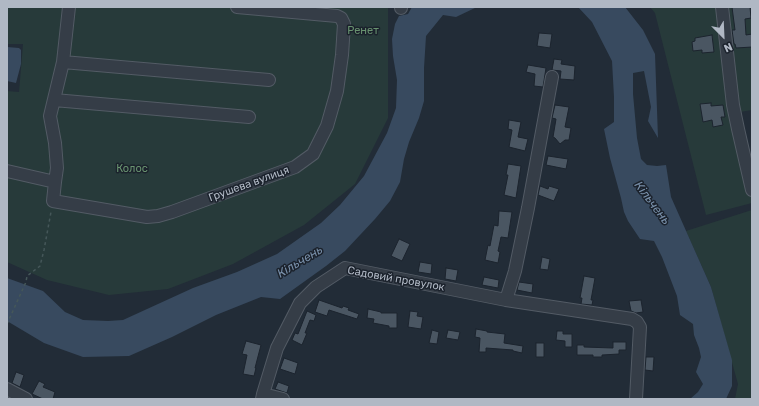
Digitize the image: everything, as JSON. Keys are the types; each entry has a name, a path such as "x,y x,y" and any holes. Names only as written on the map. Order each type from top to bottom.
{"street":[{"path":"53,201 57,168 55,143 50,116 63,62 69,7"},
{"name":"Грушева вулиця","path":"53,201 147,217 158,216 295,167 313,154 327,126 337,91 342,55 344,24 341,18 337,16 237,7"},
{"path":"722,7 733,105 752,190"},
{"path":"63,62 269,80"},
{"path":"506,300 515,271 552,77"},
{"path":"54,100 249,117"},
{"path":"7,171 55,182"},
{"name":"Садовий провулок","path":"262,396 277,348 300,303 316,287 345,268 506,300 632,319 637,322 640,327 636,399"},
{"path":"7,389 26,399"},
{"path":"262,396 284,399"}],"path":[{"path":"7,324 26,282 27,276 40,266 53,201"}],"green space":[{"name":"Колос","path":"7,7 388,7 388,118 355,184 304,225 233,264 168,289 109,295 47,280 7,262 7,91 19,92 23,44 7,44"},
{"path":"650,7 752,7 752,110 740,112 752,164 752,203 706,215 655,13"},
{"path":"752,210 752,399 735,399 738,384 711,287 686,231"}],"water":[{"name":"Кільчень","path":"412,7 477,7 456,17 443,15 426,36 424,101 409,142 400,182 390,201 375,219 345,251 326,266 280,299 261,297 216,315 129,356 83,357 44,343 7,321 7,278 43,291 65,312 83,320 123,320 193,288 237,272 277,254 321,223 340,205 364,176 387,133 396,108 397,80 392,39 395,24 399,16 408,14"},
{"name":"Кільчень","path":"578,7 625,7 643,30 655,54 658,138 648,121 651,107 644,71 633,73 633,94 637,138 641,159 647,165 666,165 671,197 711,287 732,360 732,386 726,399 690,399 698,392 703,384 696,372 701,357 694,335 693,324 680,315 677,296 662,257 654,241 640,239 624,212 604,129 614,122 612,61 592,22"},
{"path":"7,47 19,48 21,50 21,64 16,83 7,81"}],"building":[{"path":"732,7 750,7 751,18 745,19 746,35 752,34 752,47 736,48 734,44 732,30 735,30"},
{"path":"539,33 552,34 550,48 537,46"},
{"path":"712,35 714,52 702,53 702,50 693,51 692,42 695,41 695,38"},
{"path":"554,59 562,60 561,64 575,66 574,80 560,79 561,71 552,70"},
{"path":"528,65 546,68 543,87 534,86 535,74 526,72"},
{"path":"711,103 711,106 723,105 725,117 721,117 723,125 713,127 712,120 703,122 700,104"},
{"path":"555,105 569,107 565,127 571,128 569,140 565,140 560,144 553,137 556,119 552,118"},
{"path":"509,120 521,122 518,137 528,139 525,151 509,147 512,130 508,129"},
{"path":"548,156 568,159 566,169 546,165"},
{"path":"508,164 521,166 516,198 504,195 508,175 506,175"},
{"path":"540,186 548,189 549,186 559,189 554,201 538,195"},
{"path":"499,211 512,212 508,238 501,237 498,251 500,252 498,263 485,260 488,245 490,246 494,225 498,226"},
{"path":"399,239 410,244 402,261 391,256"},
{"path":"542,257 550,259 548,270 540,269"},
{"path":"420,262 432,264 431,274 418,272"},
{"path":"446,268 458,270 456,281 445,279"},
{"path":"584,276 595,278 591,300 593,300 592,305 581,304 582,298 580,298"},
{"path":"484,277 499,280 498,288 482,285"},
{"path":"519,282 533,284 532,293 517,290"},
{"path":"319,300 342,308 343,306 349,308 348,310 359,314 357,319 329,310 327,316 315,312"},
{"path":"641,300 643,312 636,313 631,311 629,301"},
{"path":"368,309 381,313 397,313 397,328 389,328 389,326 373,323 374,319 367,318"},
{"path":"307,311 316,315 314,321 310,320 302,345 292,340 295,333 298,334"},
{"path":"410,311 418,312 417,316 423,317 421,329 408,327"},
{"path":"476,329 505,334 504,343 523,346 522,353 513,350 486,348 486,352 479,352 480,338 475,337"},
{"path":"432,330 439,332 437,344 429,343"},
{"path":"448,330 460,332 458,340 446,338"},
{"path":"557,331 563,331 563,334 572,334 572,347 565,347 565,341 556,340"},
{"path":"246,341 261,345 254,376 243,374 247,355 242,354"},
{"path":"613,342 626,342 626,350 619,350 619,354 602,355 602,357 593,357 593,355 577,355 577,345 584,345 584,347 613,348"},
{"path":"536,343 544,343 544,357 536,357"},
{"path":"646,357 654,357 653,371 645,370"},
{"path":"284,358 298,363 295,374 280,369"},
{"path":"16,372 24,375 20,387 12,383"},
{"path":"39,381 45,384 43,387 55,392 53,399 43,399 32,394"},
{"path":"278,382 289,386 287,393 275,389"}],"park label":[{"name":"Ренет","path":"363,31"}]}
